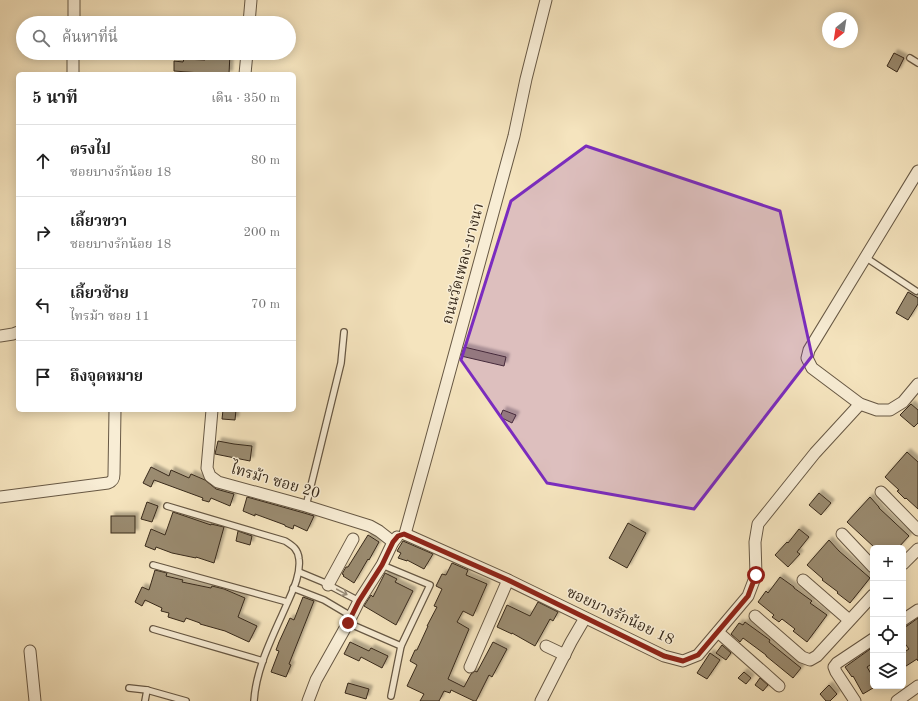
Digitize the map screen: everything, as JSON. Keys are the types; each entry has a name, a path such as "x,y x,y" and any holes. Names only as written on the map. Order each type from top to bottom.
{"street":[{"path":"74,0 74,16"},
{"path":"250,16 251,0"},
{"name":"ถนนวัดเพลง-บางนา","path":"404,534 428,452 514,136 526,78 546,0"},
{"path":"73,72 74,60"},
{"path":"245,72 246,60"},
{"path":"918,171 809,350 807,358 812,368 860,404 877,410 890,410 903,402 918,384"},
{"path":"0,336 16,333"},
{"name":"ซอยบางรักน้อย 18","path":"404,534 508,580 664,656 683,661 698,655 748,596 756,575 755,542 758,524 816,453 860,404"},
{"path":"0,497 112,482 114,479 115,412"},
{"name":"ไทรม้า ซอย 20","path":"212,412 207,468 210,476 218,482 306,506 370,526 379,530 393,542"},
{"path":"881,492 918,530"},
{"path":"308,701 316,680 359,601 382,565 393,542 398,536 404,534"},
{"path":"842,534 870,564"},
{"path":"328,585 353,539"},
{"path":"906,561 918,549"},
{"path":"470,667 508,580"},
{"path":"803,580 849,620"},
{"path":"755,616 802,657 810,660 817,656 870,598"},
{"path":"906,618 918,610"},
{"path":"541,701 564,655 585,618"},
{"path":"718,632 779,686"},
{"path":"855,701 834,667 837,662 870,641"},
{"path":"546,646 564,655"},
{"path":"30,651 35,701"},
{"path":"896,701 918,686"}],"lane":[{"path":"910,58 918,63"},
{"path":"865,257 916,291"},
{"path":"306,506 341,363 344,332"},
{"path":"167,506 285,541 294,546 298,551 298,572 288,602 263,661 254,694 254,701"},
{"path":"153,565 288,602"},
{"path":"382,565 430,585 401,646 391,696"},
{"path":"298,572 359,601"},
{"path":"293,588 324,600 349,620 401,646"},
{"path":"153,629 263,661"},
{"path":"129,688 147,690 186,701"},
{"path":"145,701 147,690"}],"highlighted area":[{"path":"586,146 780,211 812,356 694,509 547,483 461,360 511,201"}],"building":[{"path":"894,53 904,58 897,72 887,66"},
{"path":"184,60 230,60 229,72 174,71 174,61 183,62"},
{"path":"908,292 918,298 918,304 908,320 896,313"},
{"path":"464,347 506,357 504,366 461,356"},
{"path":"911,404 918,410 918,423 914,427 900,415"},
{"path":"503,410 516,415 512,423 500,417"},
{"path":"223,412 236,412 235,420 222,419"},
{"path":"218,441 252,446 250,461 215,454"},
{"path":"907,452 918,462 918,509 906,498 905,499 897,491 899,490 885,477"},
{"path":"151,467 169,476 171,470 189,478 191,474 205,480 216,489 234,494 230,506 211,498 209,502 202,500 203,498 154,480 151,487 143,483"},
{"path":"819,493 831,503 821,515 809,505"},
{"path":"247,497 314,516 307,531 294,525 293,529 255,514 255,516 243,511"},
{"path":"870,497 879,508 909,536 901,545 872,545 847,522"},
{"path":"147,502 158,506 152,522 141,519"},
{"path":"173,512 211,525 224,527 214,563 196,557 172,553 156,547 155,550 145,546 151,529 165,535"},
{"path":"111,516 135,516 135,533 111,533"},
{"path":"628,523 646,533 627,568 609,558"},
{"path":"799,529 809,537 797,552 800,554 788,567 775,555 787,542 788,543"},
{"path":"238,531 252,536 250,545 236,541"},
{"path":"368,535 379,542 354,583 342,574"},
{"path":"829,540 839,551 870,578 850,603 822,580 823,579 807,565"},
{"path":"403,541 433,554 424,569 407,560 398,558 401,553 397,551"},
{"path":"452,563 468,570 466,575 487,584 473,616 463,611 457,622 469,629 448,679 464,687 471,674 475,671 477,672 493,642 507,649 492,677 489,675 476,701 451,690 450,693 444,691 439,701 420,701 424,694 407,686 417,665 410,661 415,650 417,650 437,607 434,606 442,589 436,586 442,574 446,575"},
{"path":"155,570 167,573 166,576 183,580 182,582 224,589 245,598 238,617 257,626 249,642 225,631 200,624 186,618 184,622 168,617 169,613 161,611 162,608 145,600 142,606 135,602 142,587 149,590"},
{"path":"385,573 397,579 395,582 413,591 396,625 364,606 371,595 373,597"},
{"path":"780,577 812,601 810,603 827,615 807,642 793,631 795,629 782,619 779,622 772,617 774,615 758,602 766,591 768,593"},
{"path":"303,597 314,601 289,664 291,665 286,677 271,672 279,651 276,650 279,642 290,618 294,620"},
{"path":"538,602 558,612 553,621 550,619 535,646 512,633 497,627 507,605 530,616"},
{"path":"918,618 918,661 917,659 906,666 906,651 909,649 906,645 907,626"},
{"path":"745,622 770,640 769,642 801,668 793,678 743,638 740,642 731,634 739,623 743,625"},
{"path":"350,642 369,651 371,648 388,656 382,668 361,657 359,661 344,654"},
{"path":"722,645 731,653 726,660 716,653"},
{"path":"870,649 870,665 867,667 870,672 870,689 871,689 863,694 853,676 852,677 845,667"},
{"path":"710,653 720,660 707,679 697,673"},
{"path":"744,672 751,678 746,684 738,678"},
{"path":"760,678 768,685 763,691 755,685"},
{"path":"348,683 369,689 366,699 345,693"},
{"path":"829,685 837,694 830,701 826,701 820,694"}],"route":[{"path":"348,623 359,601 382,565 393,542 398,536 404,534 508,580 664,656 683,661 698,655 748,596 756,575"}]}
